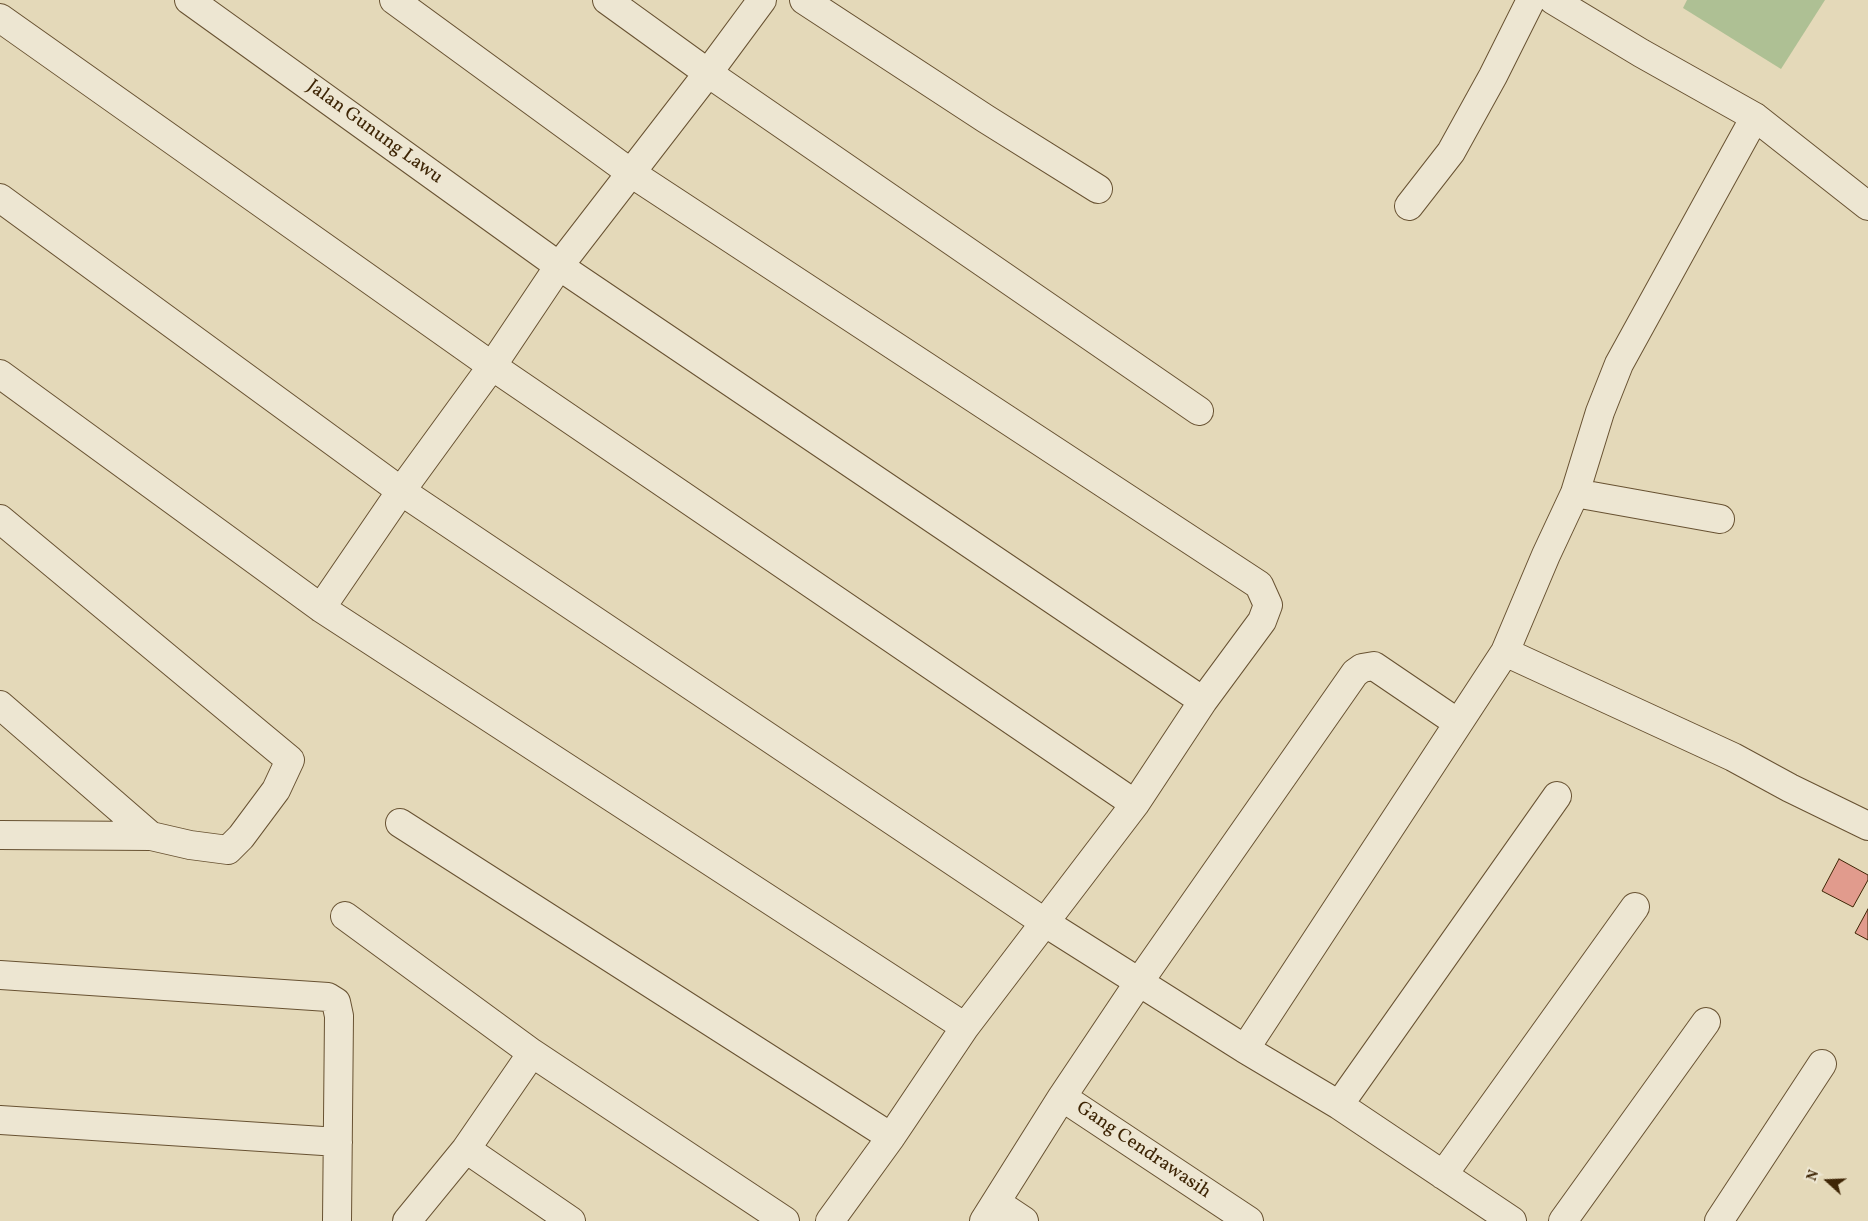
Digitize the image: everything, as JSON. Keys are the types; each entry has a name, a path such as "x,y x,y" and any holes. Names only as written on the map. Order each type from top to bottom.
{"street":[{"name":"Jalan Gunung Lawu","path":"189,0 559,266 1203,701"},
{"path":"394,0 631,174 1259,585 1268,605 1262,621 1203,701 1135,804 965,1027 891,1137 830,1221"},
{"path":"607,0 708,73 1199,411"},
{"path":"321,608 401,491 492,366 559,266 762,0"},
{"path":"804,0 986,119 1098,189"},
{"path":"1409,206 1451,152 1532,0"},
{"path":"1554,0 1641,53 1755,117 1868,206"},
{"path":"0,18 492,366 1135,804"},
{"path":"1245,1049 1505,652 1546,555 1575,493 1600,412 1619,364 1755,117"},
{"path":"0,198 401,491 1044,922 1245,1049 1339,1105 1512,1221"},
{"path":"0,374 321,608 965,1027"},
{"path":"1575,493 1720,519"},
{"path":"0,519 290,760 276,790 241,837 228,850 190,845 151,836 0,835"},
{"path":"1505,652 1733,757 1790,788 1868,826"},
{"path":"1024,1221 990,1212 1062,1097 1138,982 1356,673 1362,668 1374,666 1458,723"},
{"path":"0,705 151,836"},
{"path":"1339,1105 1557,796"},
{"path":"400,823 891,1137"},
{"path":"1444,1175 1635,907"},
{"path":"345,916 532,1053 786,1221"},
{"path":"0,975 328,997 336,1002 339,1016 337,1221"},
{"path":"1563,1221 1706,1022"},
{"path":"408,1221 466,1149 532,1053"},
{"path":"1719,1221 1822,1064"},
{"name":"Gang Cendrawasih","path":"1062,1097 1248,1221"},
{"path":"0,1120 338,1142"},
{"path":"466,1149 571,1221"}],"green space":[{"path":"1687,0 1825,0 1781,69 1683,8"}],"building":[{"path":"1839,859 1868,875 1868,880 1853,907 1822,891"},
{"path":"1868,909 1868,940 1855,933"}]}
